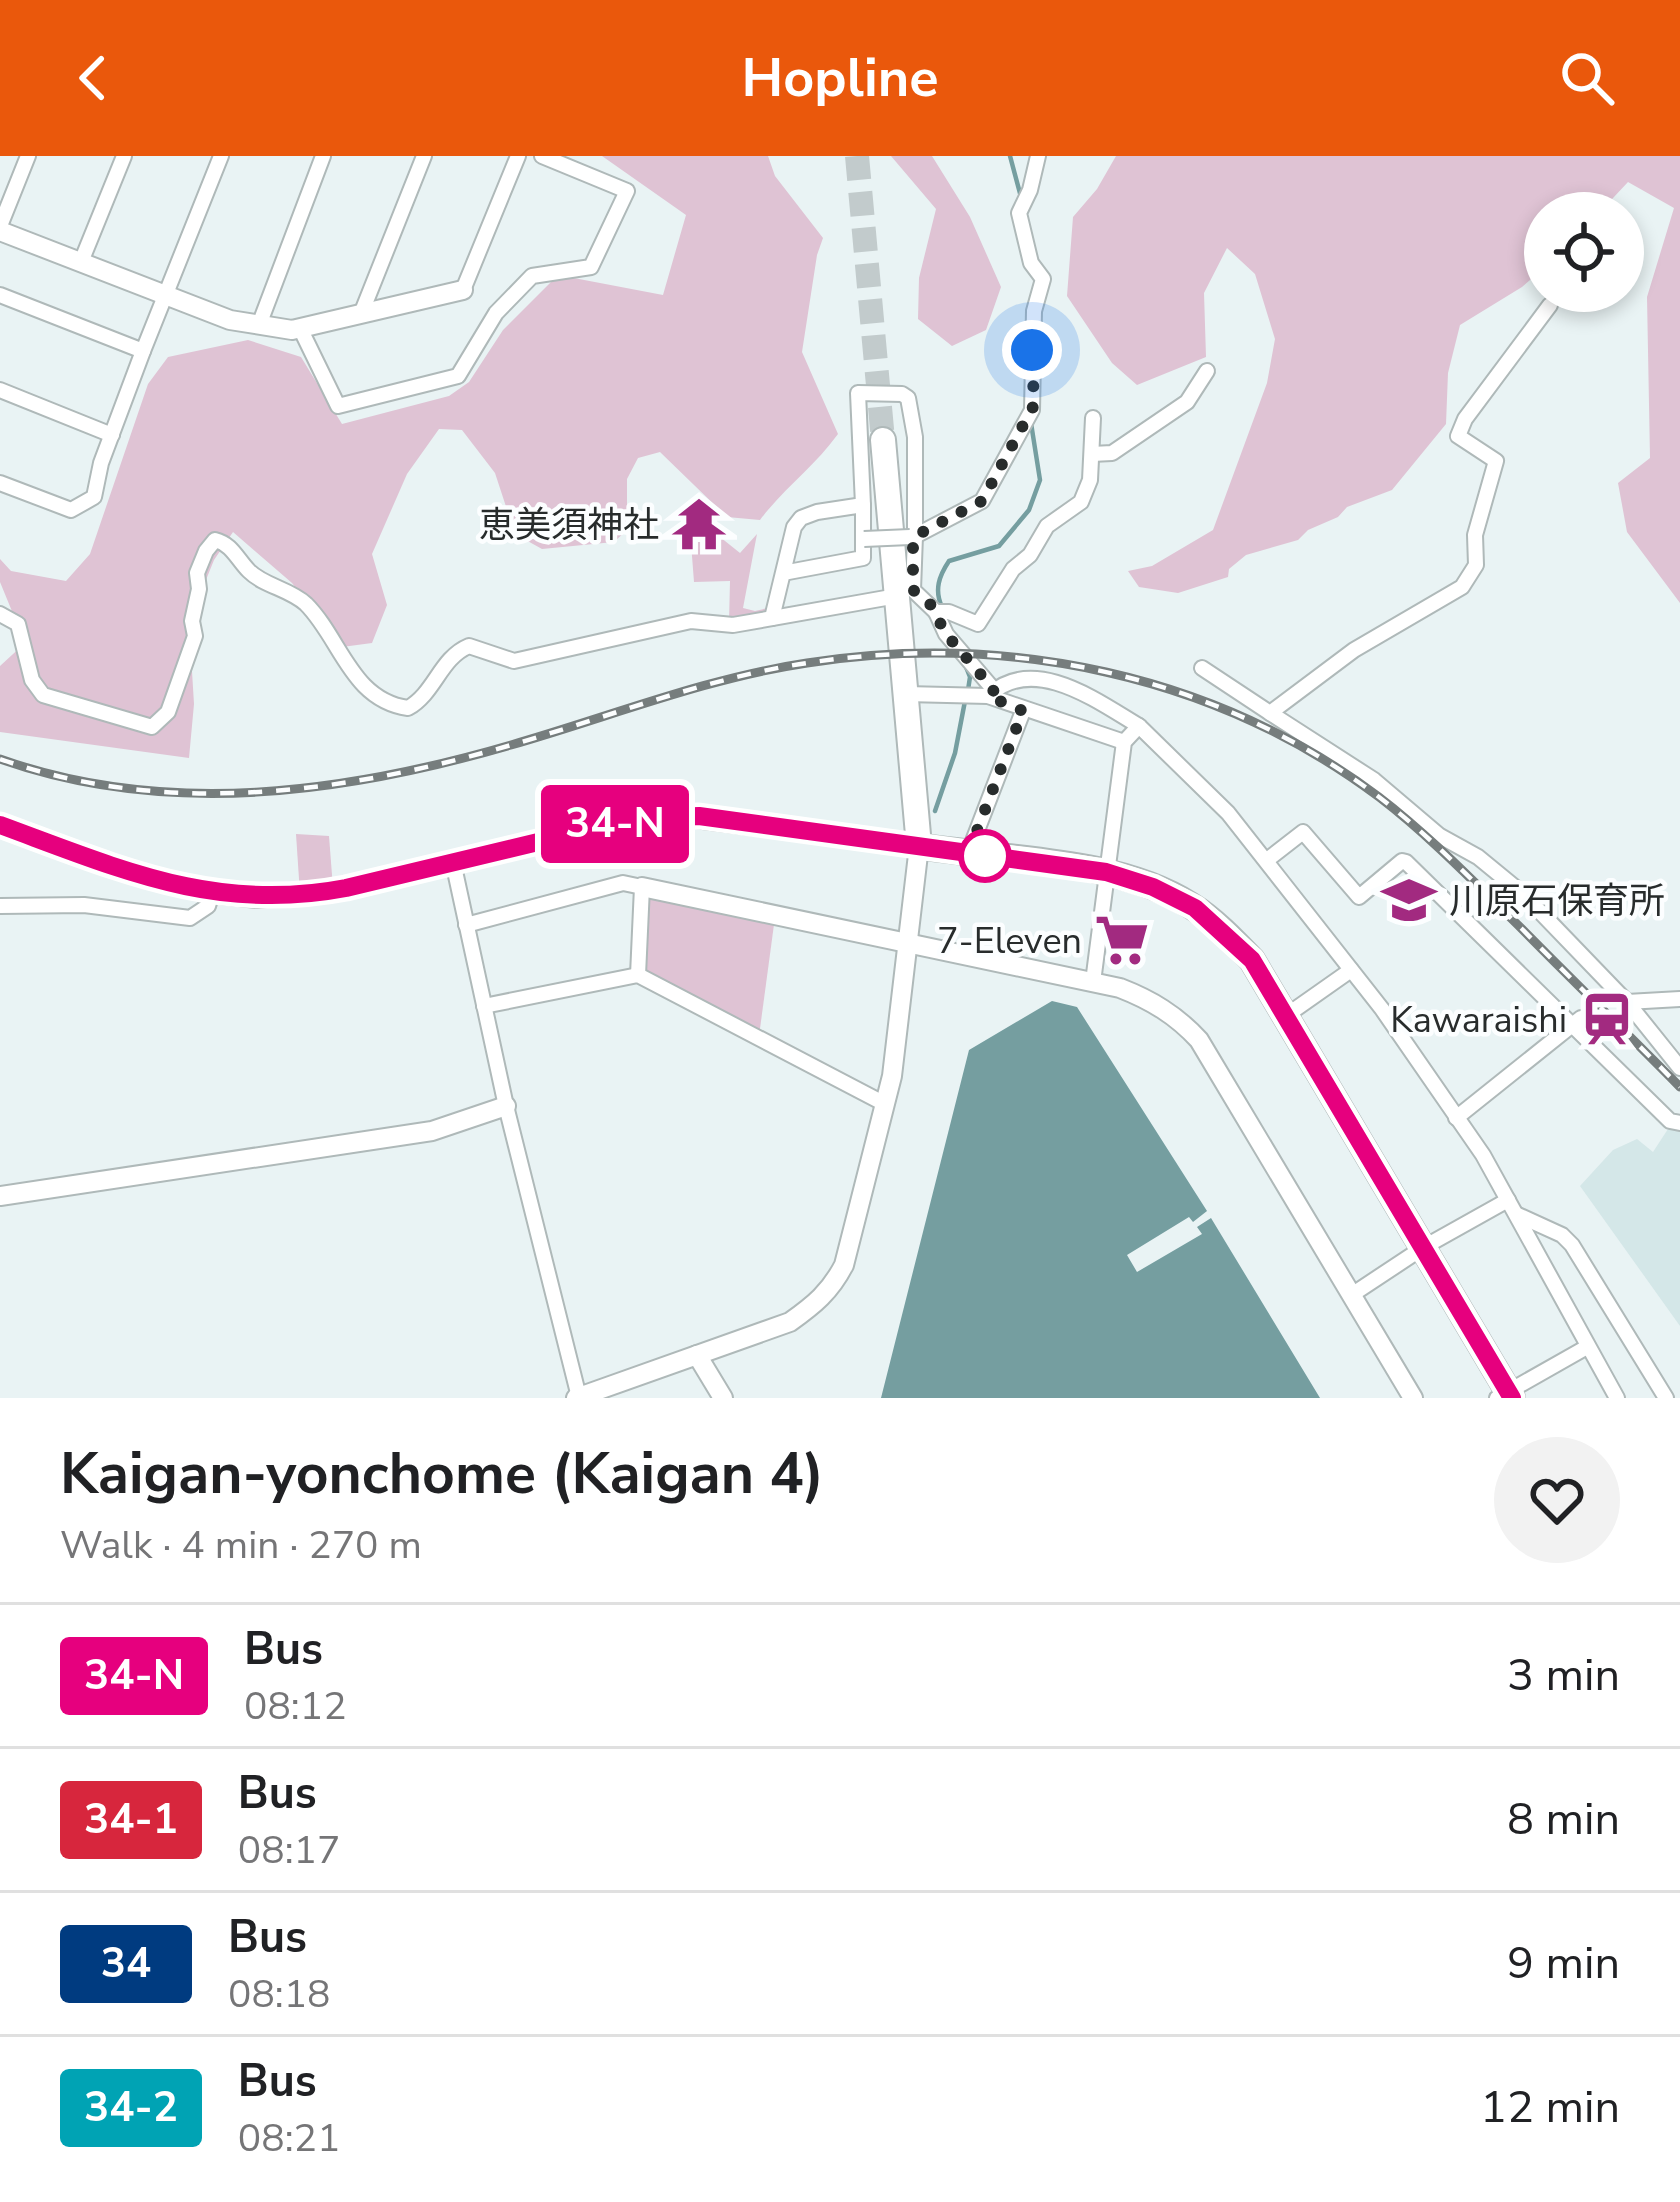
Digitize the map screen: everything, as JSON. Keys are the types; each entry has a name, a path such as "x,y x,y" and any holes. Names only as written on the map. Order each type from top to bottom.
{"highway":[{"path":"883,440 919,846 1106,872 1176,896 1207,917 1252,960 1287,1015 1506,1395"}],"street":[{"path":"28,156 0,228 230,320 300,328 463,290 518,156"},
{"path":"81,262 124,156"},
{"path":"0,483 71,510 94,496 142,351 221,156"},
{"path":"259,325 323,156"},
{"path":"361,314 424,156"},
{"path":"300,328 338,406 458,376 496,313 532,276 590,267 626,191 542,156"},
{"path":"864,539 913,536 982,501 1028,415 1034,311 1043,279 1031,263 1023,202 1038,156"},
{"path":"0,295 142,351"},
{"path":"1270,713 1354,650 1462,587 1472,574 1478,550 1475,535 1496,461 1458,436 1545,312"},
{"path":"1092,454 1112,453 1187,402 1208,371"},
{"path":"0,390 112,435"},
{"path":"783,573 863,558 857,394 902,394 908,398 915,437 913,590 942,612 978,624 1046,526 1081,502 1090,480 1094,418"},
{"path":"772,618 794,526 801,518 863,505"},
{"path":"0,614 18,624 32,680 43,695 152,727 168,712 195,636 197,572 215,540 229,546 251,574 304,602 361,685 408,708 424,696 449,659 469,646 514,661 691,622 733,625 897,596"},
{"path":"942,612 946,634 980,693 1124,742"},
{"path":"1202,668 1373,780 1454,846 1478,856 1522,893 1627,1002 1680,1068"},
{"path":"906,694 980,693 1024,678 1066,685 1139,726 1228,813 1351,970 1456,1118 1518,1215 1617,1398"},
{"path":"968,854 1023,711"},
{"path":"1093,982 1124,742 1139,726"},
{"path":"0,826 147,878 257,898 306,896 638,818 671,815 919,846 910,943 885,1104 844,1265 817,1303 790,1322 578,1397 506,1106 453,862"},
{"path":"1267,860 1303,832 1359,898 1406,862 1576,1022 1647,1100 1680,1124"},
{"path":"466,925 622,883 1093,982 1146,998 1179,1018 1198,1040 1413,1398"},
{"path":"638,975 642,887"},
{"path":"0,906 85,905 190,918 208,906 212,893"},
{"path":"1287,1015 1351,970"},
{"path":"484,1006 638,975 885,1104"},
{"path":"1627,1002 1680,999"},
{"path":"1456,1118 1576,1022"},
{"path":"0,1196 432,1131 506,1106"},
{"path":"1353,1294 1508,1200"},
{"path":"1518,1215 1562,1235 1572,1245 1666,1398"},
{"path":"1506,1395 1587,1347"},
{"path":"697,1355 723,1398"}],"shaded area":[{"path":"602,156 768,156 775,176 823,238 802,352 838,434 760,520 727,517 660,452 638,458 627,479 627,530 614,542 542,549 515,534 495,473 462,430 439,429 407,474 372,554 387,605 372,643 342,647 292,583 233,532 214,560 189,622 194,704 189,758 0,732 0,666 25,643 0,582 0,559 11,571 66,581 90,554 148,384 168,357 248,340 301,357 342,424 449,396 469,382 503,330 558,275 663,295 686,215"},
{"path":"891,156 932,156 970,217 1001,287 986,330 952,346 918,319 919,278 936,209"},
{"path":"1116,156 1680,156 1680,603 1627,532 1618,483 1650,458 1647,297 1674,208 1628,182 1619,192 1524,192 1524,285 1460,325 1448,373 1446,424 1392,490 1347,507 1298,540 1246,555 1229,569 1228,577 1178,593 1139,587 1128,571 1152,566 1213,530 1267,383 1275,339 1255,274 1227,248 1204,293 1206,357 1137,385 1112,363 1067,296 1073,217"},
{"path":"714,526 740,553 757,534 743,608 772,607 771,616 729,622 730,581 694,582 691,543"},
{"path":"296,834 329,836 333,888 300,894"},
{"path":"644,890 775,917 759,1036 640,973"},
{"path":"1668,1129 1680,1131 1680,1326 1580,1186 1613,1150 1637,1139 1653,1152"}],"water":[{"path":"1052,1001 1077,1007 1207,1211 1127,1255 1137,1272 1202,1234 1197,1227 1211,1218 1320,1398 881,1398 969,1050"}],"waterway":[{"path":"1010,156 1021,197"},
{"path":"942,607 939,583 949,561 999,546 1029,510 1040,480 1031,423"},
{"path":"966,667 968,690"},
{"path":"935,811 955,753 965,701"}],"tunnel":[{"path":"857,156 883,440"},
{"path":"1581,1018 1614,990"}],"railway":[{"path":"0,759 127,788 256,792 321,786 449,762 695,688 807,663 958,654 1033,659 1107,672 1179,692 1249,720 1316,755 1379,797 1452,861 1680,1087"}],"bus line":[{"name":"34-N","path":"0,825 147,878 257,898 346,888 638,818 671,815 786,827 1132,879 1195,908 1252,960 1512,1398"}],"place":[{"name":"恵美須神社","path":"699,524"},
{"name":"川原石保育所","path":"1409,900"},
{"name":"7-Eleven","path":"1122,940"},
{"name":"Kawaraishi","path":"1607,1019"}],"route":[{"path":"985,856 968,854 1023,711 988,696 994,690 946,634 929,602 913,590 913,543 915,536 982,501 1034,405 1032,350"}]}
